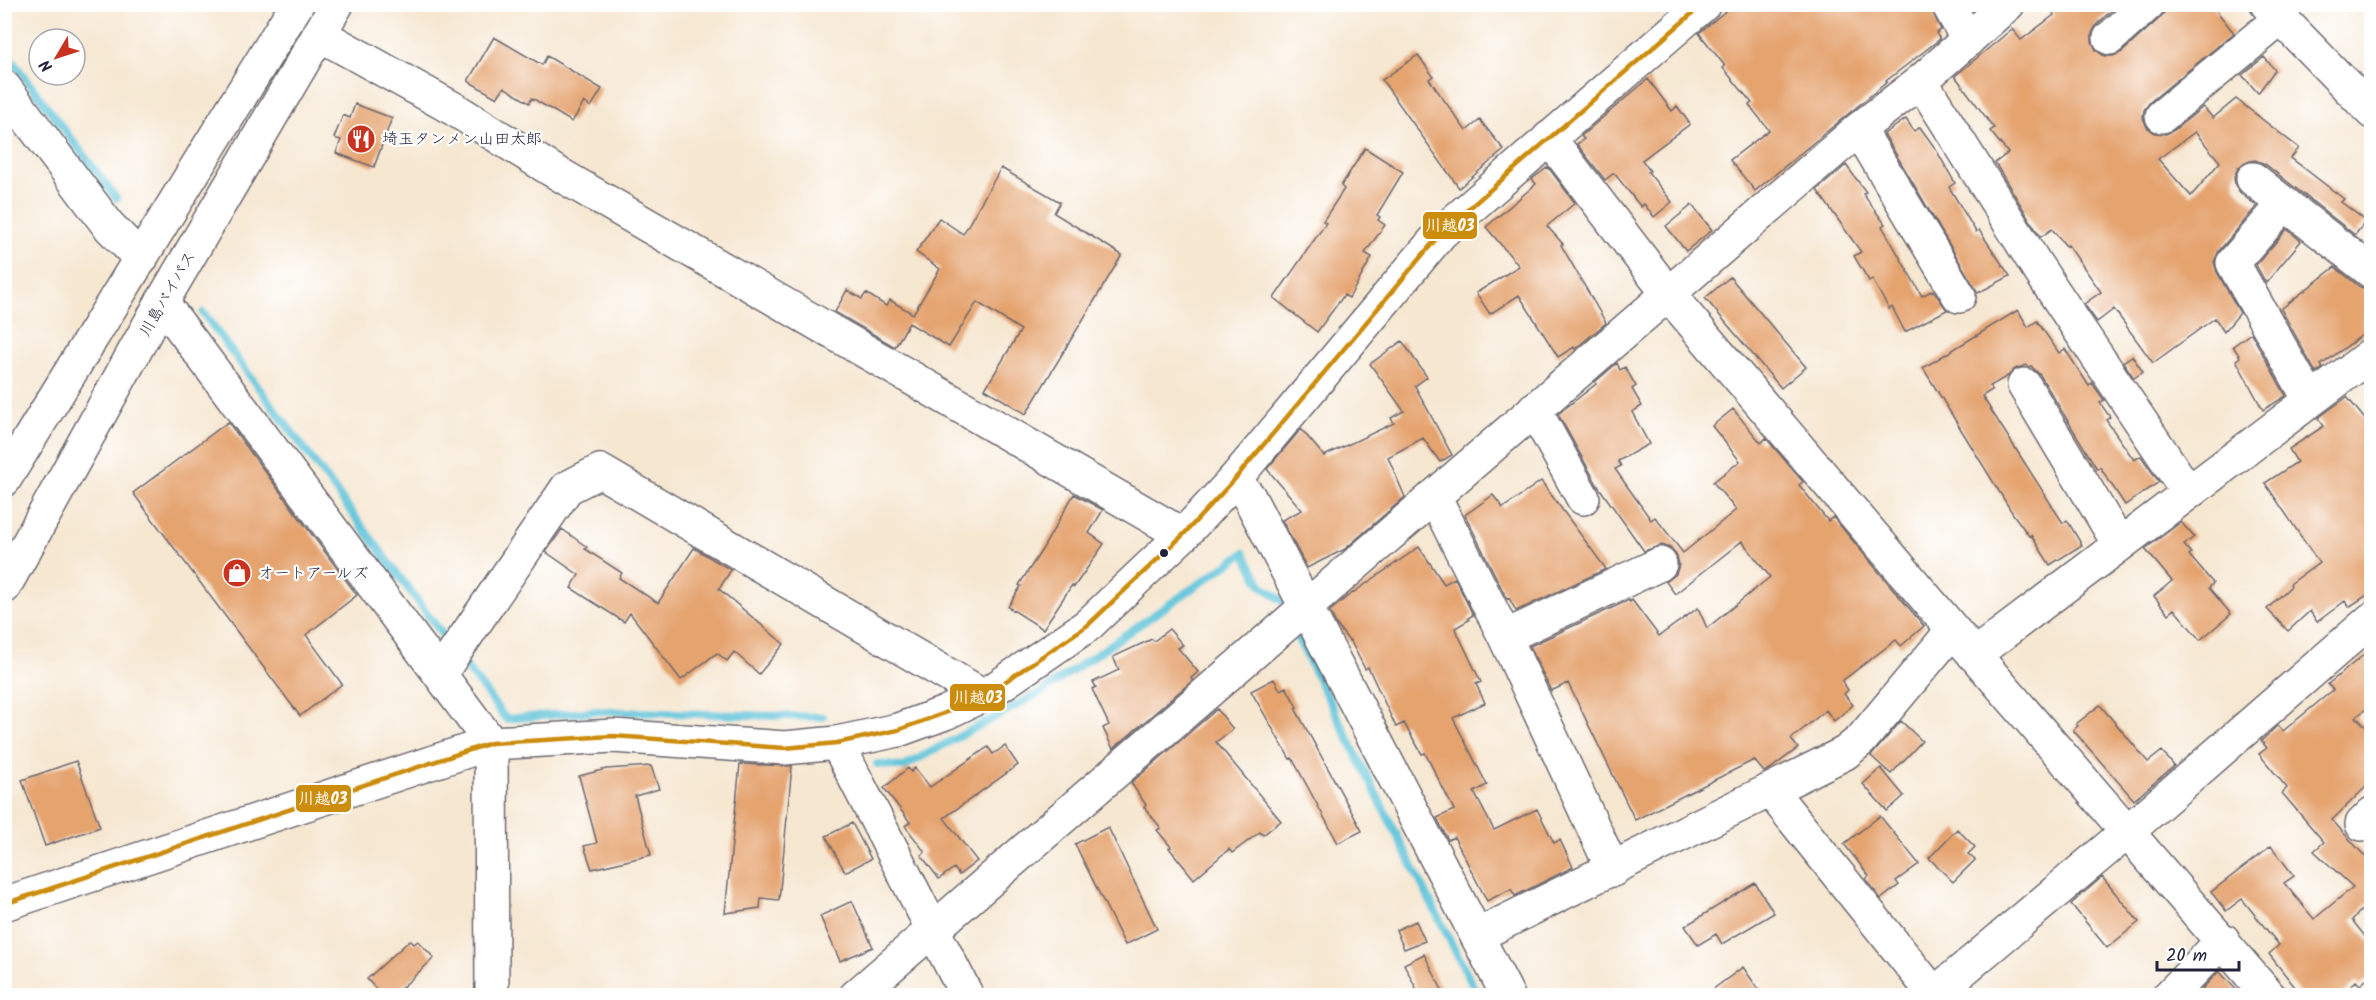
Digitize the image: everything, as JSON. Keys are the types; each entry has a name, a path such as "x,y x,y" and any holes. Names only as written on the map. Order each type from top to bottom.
{"main road":[{"path":"4,480 297,4"},
{"name":"川島バイパス","path":"4,587 162,302 337,4"},
{"path":"4,904 491,743 614,736 785,748 837,743 898,730 945,713 982,695 1088,625 1183,535 1234,480 1441,233 1704,4"},
{"path":"1948,4 1968,40"},
{"path":"856,996 933,927 1859,129 1922,81 2008,4"},
{"path":"2110,38 2148,4"},
{"path":"2163,116 2274,11 2372,112"},
{"path":"319,34 454,109 552,170 1183,535"},
{"path":"1922,81 2036,265 2188,492"},
{"path":"4,87 108,225 141,259"},
{"path":"1859,129 1959,296"},
{"path":"1549,138 1669,295 1974,655 2223,940 2269,996"},
{"path":"2253,179 2372,272"},
{"path":"2284,204 2233,263 2310,400"},
{"path":"162,302 491,743 492,996"},
{"path":"1974,655 2372,354"},
{"path":"2024,385 2119,544"},
{"path":"1534,409 1583,498"},
{"path":"440,674 567,488 600,471 982,695"},
{"path":"1234,480 1249,497 1478,934 1508,996"},
{"path":"1434,496 1505,637 1613,870"},
{"path":"1505,637 1660,564"},
{"path":"1770,790 1933,995 2127,832 2372,619"},
{"path":"1478,934 1613,870 1845,753 1853,747 1953,630"},
{"path":"837,743 967,996"},
{"path":"2169,996 2223,940"}],"building":[{"path":"1734,4 1929,4 1941,30 1936,33 1940,39 1886,81 1755,191 1730,160 1769,130 1749,105 1752,103 1723,68 1725,66 1699,33"},
{"path":"2049,4 2119,4 2097,24 2092,33 2092,41 2096,50 2104,56 2113,56 2122,52 2160,18 2166,10 2166,4 2211,4 2234,33 2150,102 2144,110 2143,118 2147,127 2155,133 2166,134 2203,107 2213,118 2236,99 2299,148 2291,158 2344,199 2341,202 2366,221 2355,235 2265,164 2255,160 2245,162 2238,168 2234,177 2235,185 2241,194 2257,206 2219,251 2214,262 2217,272 2240,313 2224,332 2215,318 2153,363 2114,309 2097,322 2084,304 2101,292 2068,245 2066,246 2052,229 2041,237 2036,230 1995,163 2008,153 1990,131 1994,128 1955,76 2012,29 2021,40 2054,15","holes":["2195,132 2220,162 2191,196 2158,159"]},
{"path":"494,37 542,65 547,56 602,89 591,107 584,102 572,122 532,98 529,103 504,87 497,98 468,81"},
{"path":"1418,55 1433,76 1429,79 1466,131 1480,120 1504,150 1459,188 1382,80"},
{"path":"2264,57 2275,70 2258,93 2242,75"},
{"path":"1648,79 1672,111 1677,106 1690,124 1642,160 1650,171 1648,172 1672,202 1654,217 1644,204 1641,207 1614,173 1605,180 1577,144 1584,139 1581,136"},
{"name":"埼玉タンメン山田太郎","path":"355,104 392,118 374,167 336,153 341,140 334,138 343,115 350,118"},
{"path":"1906,119 1914,131 1920,127 1935,148 1955,183 1949,187 1976,232 1979,230 2010,276 1978,293 1884,134"},
{"path":"1365,148 1403,172 1377,215 1380,217 1378,220 1385,225 1365,253 1372,257 1349,298 1344,295 1317,332 1274,298 1326,223 1323,221 1344,189 1341,186"},
{"path":"1846,165 1866,192 1863,194 1885,224 1882,226 1922,296 1933,290 1947,310 1905,332 1892,307 1889,309 1872,279 1869,281 1854,256 1861,252 1817,190"},
{"path":"1548,167 1575,203 1547,226 1563,244 1561,245 1606,323 1575,349 1574,347 1558,357 1519,295 1490,314 1476,293 1519,266 1486,227 1536,184 1532,179"},
{"path":"1001,168 1060,202 1054,213 1122,255 1026,414 985,389 1021,330 977,302 949,347 909,323 895,347 835,312 847,290 862,299 866,293 886,306 890,300 913,314 940,269 916,252 939,218 963,234"},
{"path":"1692,205 1712,230 1686,251 1666,226"},
{"path":"2287,229 2301,241 2266,283 2256,265"},
{"path":"2335,267 2360,287 2372,290 2372,328 2321,365 2323,368 2316,373 2281,309"},
{"path":"1730,277 1806,367 1781,388 1705,298"},
{"path":"2018,310 2028,327 2037,321 2059,353 2065,349 2089,386 2092,383 2104,400 2100,403 2110,417 2106,420 2134,460 2141,456 2159,482 2125,505 2100,467 2097,469 2040,375 2031,366 2015,369 2008,376 1990,386 1992,390 1982,396 2063,523 2067,520 2082,545 2050,565 2031,535 2029,536 2013,514 1923,368"},
{"path":"2251,333 2286,396 2263,410 2236,360 2240,357 2233,346"},
{"path":"1402,341 1427,377 1415,386 1452,455 1440,462 1423,438 1388,457 1405,497 1345,549 1307,568 1282,520 1302,510 1267,469 1301,429 1324,456 1394,423 1391,418 1404,411 1370,364"},
{"path":"2132,356 2143,372 2134,378 2123,362"},
{"path":"1617,363 1620,370 1625,367 1636,386 1632,389 1642,406 1632,412 1649,444 1618,461 1621,466 1615,469 1651,520 1655,517 1683,553 1736,510 1713,482 1740,461 1712,426 1733,409 1761,443 1766,438 1803,482 1799,485 1828,521 1833,517 1924,626 1901,646 1896,640 1842,681 1848,690 1844,694 1853,705 1834,721 1826,710 1791,739 1798,748 1770,769 1764,772 1754,760 1635,820 1568,683 1551,691 1530,646 1629,600 1630,602 1632,600 1659,636 1698,608 1707,628 1770,577 1742,541 1675,594 1666,582 1676,574 1679,565 1677,556 1670,548 1662,545 1644,551 1598,486 1558,414 1596,384 1595,382"},
{"path":"2347,397 2372,428 2372,592 2349,607 2345,601 2317,622 2310,611 2288,631 2267,609 2291,586 2290,584 2319,563 2265,483 2297,462 2289,449 2324,426 2318,418"},
{"name":"オートアールズ","path":"228,422 357,595 306,635 342,684 300,716 133,493"},
{"path":"1541,481 1606,569 1516,611 1509,598 1507,599 1465,515 1493,495 1503,508"},
{"path":"1074,494 1103,510 1089,533 1104,544 1074,587 1072,585 1043,629 1008,607"},
{"path":"2181,522 2194,537 2184,545 2191,553 2189,555 2213,583 2209,588 2231,614 2200,640 2174,609 2168,614 2154,596 2172,581 2145,549"},
{"path":"562,529 587,547 585,549 622,573 619,578 658,603 694,548 731,570 719,589 784,644 759,674 734,652 727,661 717,653 681,680 630,613 624,622 571,588 579,575 546,552"},
{"path":"1419,547 1444,584 1455,578 1473,615 1455,628 1481,682 1476,684 1485,703 1453,718 1487,785 1474,792 1494,830 1537,809 1554,843 1560,840 1573,867 1515,896 1511,889 1487,901 1454,837 1448,840 1437,818 1454,810 1425,753 1422,754 1404,723 1396,727 1368,667 1365,669 1350,640 1336,624 1330,611"},
{"path":"1169,629 1183,645 1178,648 1198,672 1191,678 1193,680 1113,749 1103,728 1109,725 1092,689 1096,687 1093,682 1119,670 1113,657 1152,639 1154,641"},
{"path":"2372,648 2372,704 2356,717 2372,733 2372,781 2332,820 2372,864 2372,905 2369,902 2352,920 2372,945 2372,975 2360,985 2356,981 2341,996 2302,996 2269,954 2279,945 2242,899 2226,911 2211,892 2271,846 2294,876 2284,883 2314,919 2353,887 2314,851 2324,842 2282,793 2287,788 2259,754 2267,748 2261,741 2278,725 2283,731 2333,690 2328,684"},
{"path":"1274,679 1280,690 1286,687 1297,707 1295,708 1362,831 1338,843 1292,758 1290,759 1251,691"},
{"path":"2100,705 2148,762 2162,751 2174,766 2134,800 2073,730 2078,726 2076,724"},
{"path":"1217,709 1233,729 1216,742 1281,821 1263,835 1260,832 1232,853 1229,849 1194,879 1157,830 1161,828 1144,807 1146,805 1131,783"},
{"path":"1901,721 1922,741 1891,774 1871,756"},
{"path":"1005,746 1018,765 944,818 977,861 959,875 954,868 939,879 921,855 925,852 905,826 910,822 884,788 908,768 911,772 915,768 930,787 988,747 993,754"},
{"path":"76,761 100,827 45,846 22,780"},
{"path":"740,764 792,766 779,900 761,898 760,908 725,913"},
{"path":"651,766 659,789 635,796 651,855 592,869 584,846 597,843 579,776 606,769"},
{"path":"1881,768 1904,796 1887,811 1863,784"},
{"path":"1880,816 1919,864 1896,881 1899,885 1881,899 1866,879 1869,876 1844,844"},
{"path":"852,823 871,859 845,872 826,836"},
{"path":"1108,827 1157,929 1125,945 1075,844"},
{"path":"1957,829 1975,847 1968,854 1975,860 1953,882 1929,858"},
{"path":"2102,877 2139,922 2107,948 2071,904"},
{"path":"1755,883 1774,913 1722,944 1716,934 1698,945 1685,926"},
{"path":"852,901 873,947 840,961 820,916"},
{"path":"1416,921 1425,941 1404,949 1396,930"},
{"path":"410,940 414,944 418,941 434,958 393,996 382,996 367,979"},
{"path":"1424,954 1445,996 1420,996 1404,964"},
{"path":"1743,967 1763,996 1704,996"},
{"path":"2219,971 2242,996 2209,996 2202,989"}],"waterway":[{"path":"4,50 116,198"},
{"path":"203,313 452,647"},
{"path":"877,764 903,767 1043,691 1244,553 1262,586 1287,604 1289,612"},
{"path":"1292,627 1478,996"},
{"path":"459,657 506,719 596,711 823,717"}],"transit line":[{"name":"川越03","path":"4,904 491,743 613,736 785,748 837,743 898,730 945,713 993,690 1088,625 1183,535 1234,480 1441,233 1703,4"}],"place":[{"name":"埼玉タンメン山田太郎","path":"361,139"},
{"name":"オートアールズ","path":"237,573"}]}
